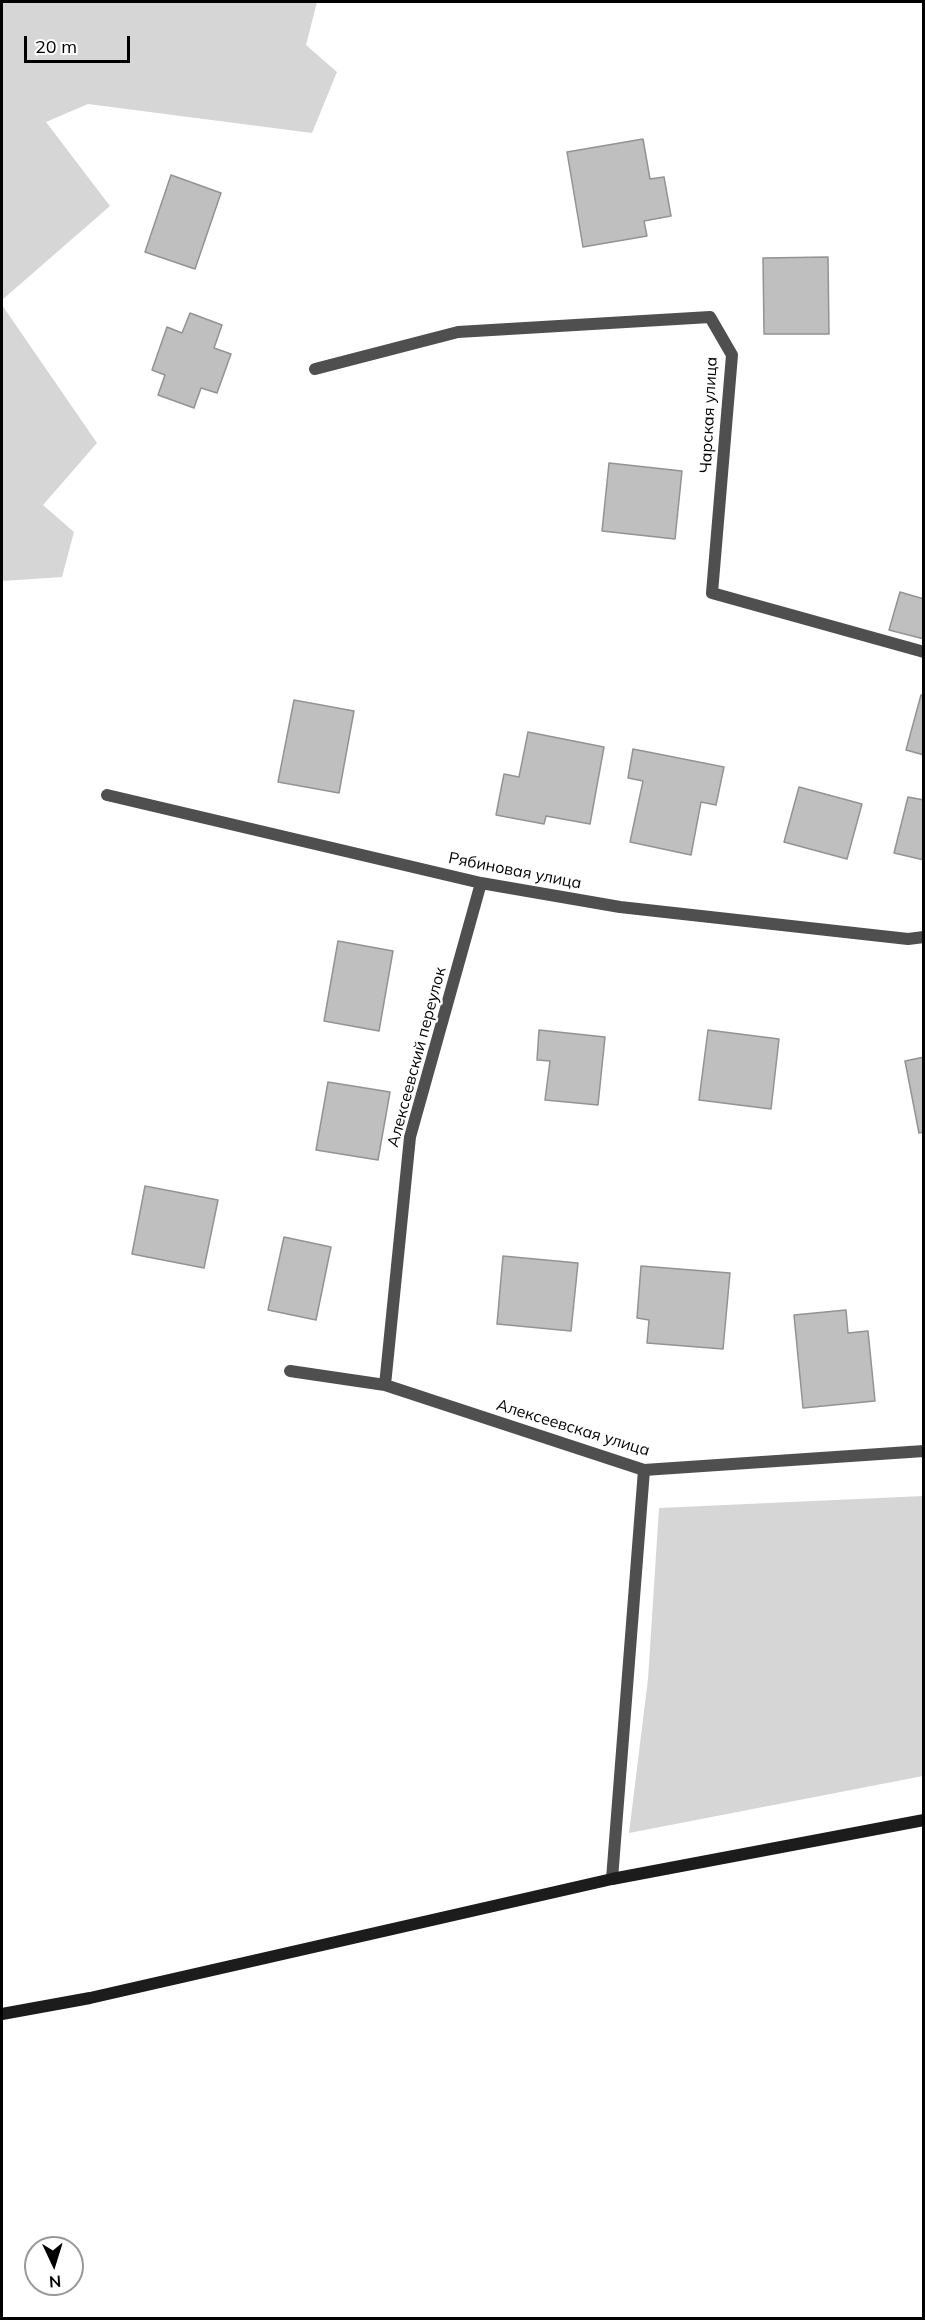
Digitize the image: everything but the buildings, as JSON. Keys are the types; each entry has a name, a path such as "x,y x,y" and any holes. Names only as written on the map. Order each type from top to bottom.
{"main road":[{"path":"2,2014 90,1998 612,1879 924,1820"}],"street":[{"name":"Чарская улица","path":"315,369 458,332 710,317 732,355 712,593 924,652"},
{"name":"Рябиновая улица","path":"108,795 481,883 620,908 908,939 924,936"},
{"name":"Алексеевский переулок","path":"385,1385 410,1137 481,883"},
{"name":"Алексеевская улица","path":"290,1371 385,1385 644,1470 924,1451"},
{"path":"612,1879 644,1470"}],"shaded area":[{"path":"2,2 317,2 306,45 337,72 312,133 88,104 46,122 110,206 2,300"},
{"path":"2,305 97,443 43,505 74,532 62,577 2,581"},
{"path":"923,1496 923,1776 629,1833 648,1679 659,1508"}]}
